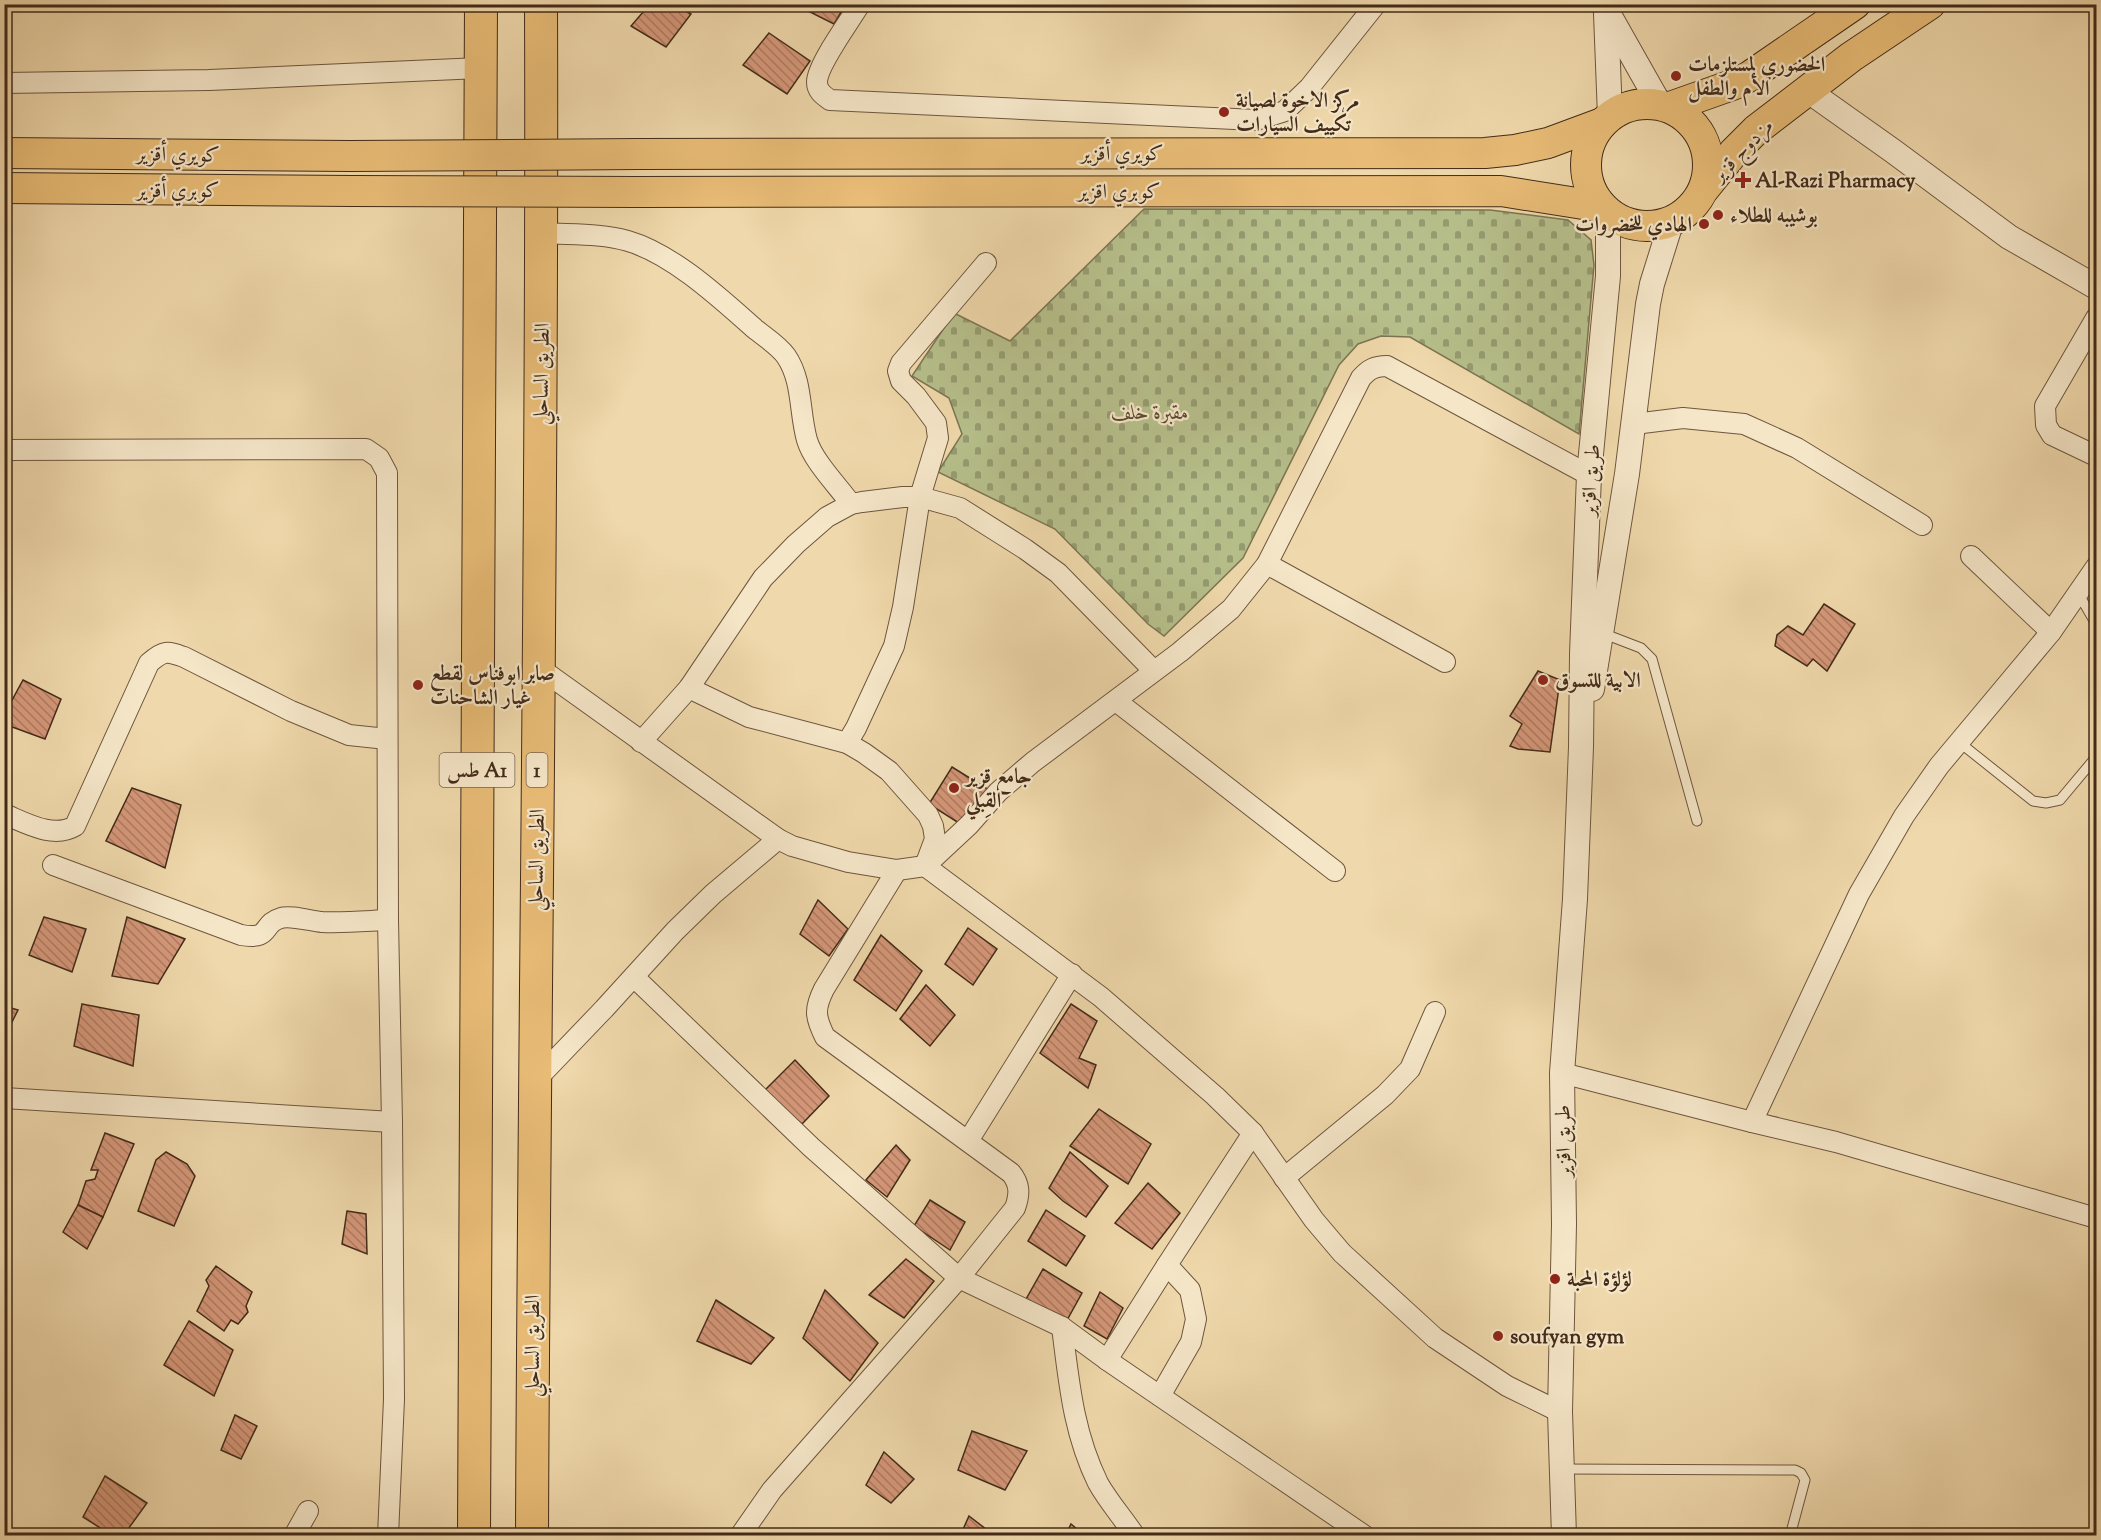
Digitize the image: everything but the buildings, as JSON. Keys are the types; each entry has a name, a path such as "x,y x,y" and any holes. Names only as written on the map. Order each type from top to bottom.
{"highway":[{"name":"طس A1","path":"474,1536 481,4"},
{"name":"الطريق الساحلي","path":"532,1536 542,233 541,4"}],"main road":[{"path":"1665,106 1735,84 1775,60 1855,4"},
{"name":"مزدوج قزير","path":"1702,192 1734,152 1756,130 1807,90 1930,4"},
{"path":"1735,84 1717,104 1714,122 1718,131 1730,137 1742,136 1756,130"},
{"path":"1639,104 1665,106 1682,114 1701,136 1707,149 1707,178 1702,192 1689,208 1672,220 1646,226 1633,224 1605,210 1591,188 1586,161 1594,135 1606,119 1624,108 1639,104"},
{"name":"كويري أقزير","path":"4,153 351,156 1485,153 1548,143 1606,119"},
{"name":"كوبري أقزير","path":"4,188 636,192"},
{"name":"كوبري اقزير","path":"636,192 1501,191 1605,210"}],"street":[{"path":"860,4 819,70 817,83 820,92 830,100 1256,120 1285,111 1309,88 1376,4"},
{"path":"1604,8 1665,106"},
{"path":"1604,8 1608,95 1606,119"},
{"path":"4,82 209,80 480,68"},
{"path":"1807,90 2009,237 2097,287"},
{"name":"طريق اقزير","path":"1564,1536 1560,1412 1564,1224 1562,1073 1575,899 1589,475 1608,276 1605,210"},
{"name":"طريق اقزير","path":"1581,747 1602,633 1634,424 1648,304 1672,220"},
{"path":"542,233 606,236 630,242 661,255 709,289 775,346 786,356 799,384 808,442 851,504"},
{"path":"847,743 894,646 903,607 920,497 938,438 936,423 916,396 900,381 898,371 901,363 986,263"},
{"path":"2097,318 2045,406 2044,415 2046,425 2052,435 2097,456"},
{"path":"538,667 778,839 792,846 848,862 897,870 925,866 969,825 998,792 1033,762 1180,652 1231,609 1267,564 1361,378 1369,369 1387,366 1589,475"},
{"path":"1634,424 1683,418 1744,424 1797,448 1922,525"},
{"path":"4,450 366,449 379,458 387,473 388,920 392,1122 393,1399 388,1536"},
{"path":"641,742 689,688 763,578 826,517 851,504 920,497 960,508 1058,573 1153,670"},
{"path":"1971,556 2051,632"},
{"path":"1267,564 1445,662"},
{"path":"1752,1122 1859,894 1904,816 1939,766 2051,632 2097,567"},
{"path":"4,814 46,831 65,832 75,826 149,663 159,654 168,652 184,657 291,711 349,735 387,739"},
{"path":"689,688 748,717 847,743 889,771 928,815 933,826 935,839 925,866"},
{"path":"1116,701 1335,871"},
{"path":"534,1082 675,931 713,894 778,839"},
{"path":"53,865 248,936 255,937 264,933 272,923 282,917 324,922 388,920"},
{"path":"925,866 1072,975 1215,1096 1253,1133 1314,1220 1342,1253 1435,1338 1507,1386 1560,1412"},
{"path":"740,1536 772,1490 874,1377 959,1278 1015,1208 1019,1190 1011,1173 825,1036 816,1019 818,1002 824,989 897,870"},
{"path":"968,1141 1072,975"},
{"path":"634,977 811,1146 959,1278 1062,1327 1365,1536"},
{"path":"1284,1178 1384,1095 1410,1069 1435,1012"},
{"path":"1562,1073 1836,1142 2097,1218"},
{"path":"4,1098 392,1122"},
{"path":"1107,1360 1253,1133"},
{"path":"1160,1396 1191,1342 1196,1319 1190,1290 1167,1265"},
{"path":"1062,1327 1072,1411 1080,1439 1099,1484 1135,1536"},
{"path":"294,1536 308,1511"}],"lane":[{"path":"2078,593 2097,624"},
{"path":"1602,633 1641,648 1652,659 1697,821"},
{"path":"1959,742 2033,801 2046,803 2060,800 2097,757"},
{"path":"1562,1468 1795,1470 1801,1473 1805,1480 1790,1536"}],"green space":[{"name":"مقبرة خلف","path":"1144,209 1490,210 1568,220 1591,240 1594,265 1579,434 1410,337 1381,336 1358,344 1339,365 1243,558 1164,636 1148,624 1055,529 938,472 962,434 949,398 912,376 954,313 1010,341"}],"place":[{"name":"الخضوري لمستلزمات الأم والطفل","path":"1676,76"},
{"name":"مركز الاخوة لصيانة تكييف السيارات","path":"1224,112"},
{"name":"Al-Razi Pharmacy","path":"1743,180"},
{"name":"بوشيبه للطلاء","path":"1718,215"},
{"name":"الهادي للخضروات","path":"1704,224"},
{"name":"الابية للتسوق","path":"1543,680"},
{"name":"صابر ابوفناس لقطع غيار الشاحنات","path":"418,685"},
{"name":"جامع قزير القِبلي","path":"954,788"},
{"name":"لؤلؤة المحبة","path":"1555,1279"},
{"name":"soufyan gym","path":"1498,1336"}]}
